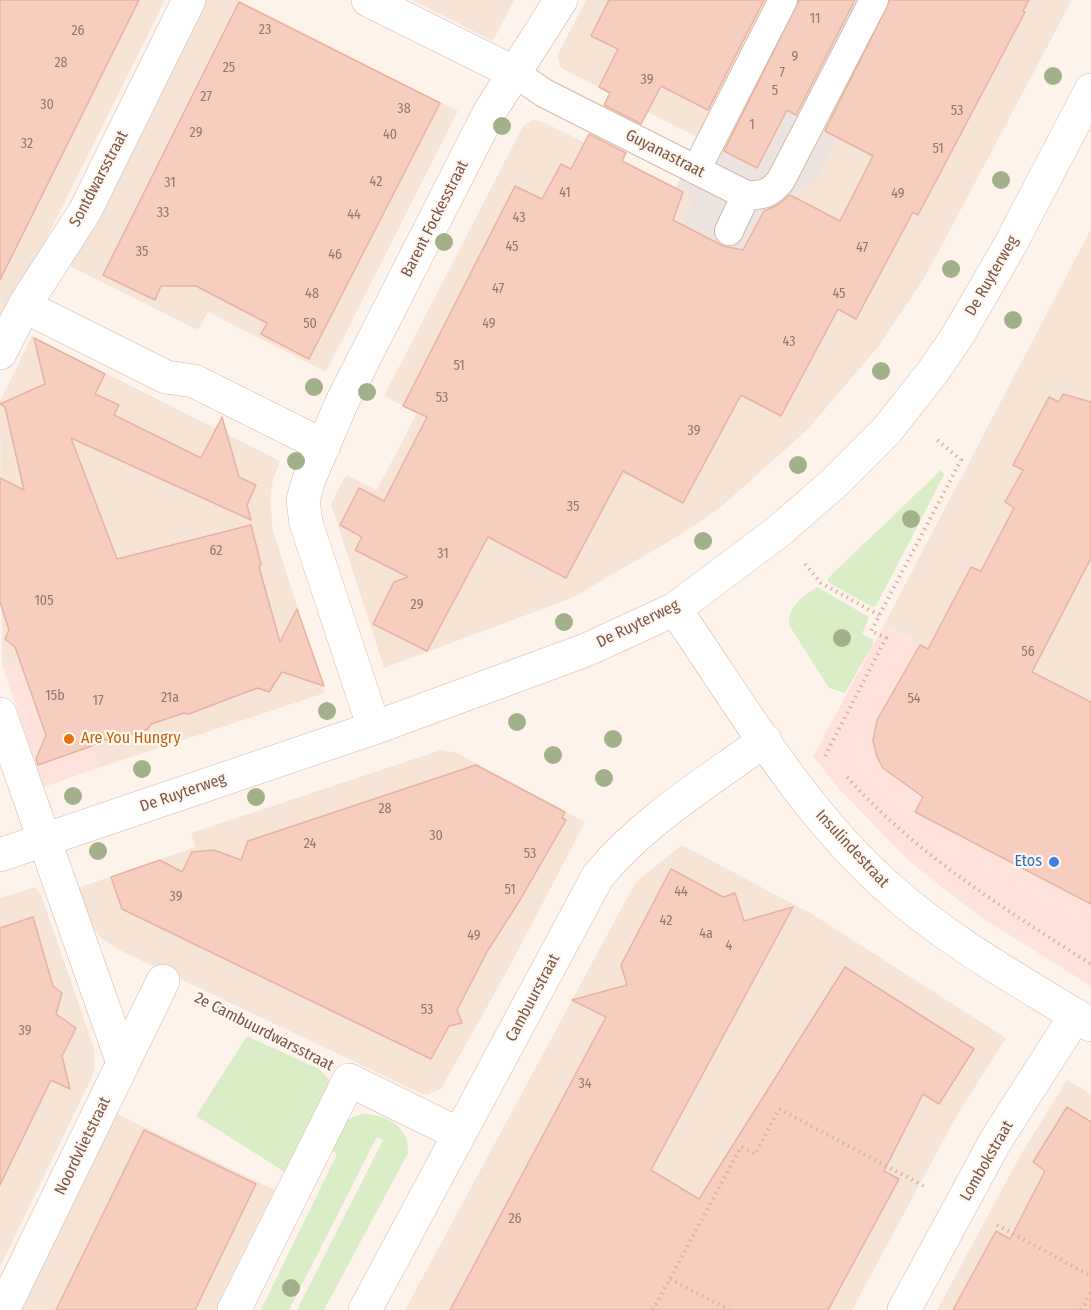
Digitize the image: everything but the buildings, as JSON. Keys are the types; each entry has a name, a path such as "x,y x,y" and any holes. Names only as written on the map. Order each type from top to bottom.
{"street":[{"name":"Sontdwarsstraat","path":"0,354 24,306 85,211 189,0"},
{"name":"Guyanastraat","path":"368,0 515,73"},
{"name":"Barent Fockesstraat","path":"374,728 306,523 303,500 309,479 342,402 489,113 561,0"},
{"name":"De Ruyterweg","path":"0,855 374,728 586,650 675,609 779,531 834,483 902,410 958,335 1009,248 1091,90"},
{"path":"24,306 166,377 194,381 324,446"},
{"name":"Insulindestraat","path":"675,609 819,816 892,892 951,936 1083,1020"},
{"path":"0,714 123,1063"},
{"name":"Cambuurstraat","path":"365,1310 598,876 614,855 646,828 765,740"},
{"name":"Noordvlietstraat","path":"3,1310 163,981"},
{"name":"Lombokstraat","path":"904,1310 996,1140 1083,1020"},
{"path":"234,1310 349,1080"},
{"name":"2e Cambuurdwarsstraat","path":"349,1080 459,1134"}],"lane":[{"path":"696,170 783,0"},
{"path":"729,231 747,195 761,196 773,190 781,180 874,0"},
{"name":"Guyanastraat","path":"515,73 544,93 747,195"}],"path":[{"path":"794,781 827,754 886,638 871,631 961,460 902,410"},
{"path":"779,531 821,583 879,615"},
{"path":"827,754 834,762"},
{"path":"841,770 909,839 963,882 1091,964"},
{"name":"2e Cambuurdwarsstraat","path":"163,981 331,1063 349,1080"},
{"path":"653,1310 741,1147 755,1154 779,1109 926,1188"},
{"path":"994,1224 1091,1276"},
{"path":"670,1279 729,1310"},
{"path":"1081,1310 1091,1292"}],"shaded area":[{"path":"0,0 165,0 0,332"},
{"path":"198,0 238,0 458,111 326,372 208,312 198,330 68,265"},
{"path":"412,0 514,0 493,41"},
{"path":"586,0 772,0 701,139 561,68 557,56"},
{"path":"772,0 909,0 816,177 780,206 727,284 667,253 694,197 676,187"},
{"path":"909,0 1072,0 925,277 878,347 808,429 721,507 685,532 572,598 384,668 331,504 346,475 377,490 417,413 384,396 523,126 532,120 541,121 695,197"},
{"path":"1091,229 1091,732 884,625"},
{"path":"32,336 280,461 273,480 270,501 273,531 325,693 98,768 56,647 2,666 0,401"},
{"path":"884,625 1091,732 1091,986 979,916 910,862 839,789 813,756"},
{"path":"56,647 98,768 44,787 2,666"},
{"path":"441,750 457,753 585,822 511,964 441,1089 427,1095 418,1092 115,948 99,936 93,928 78,888 196,847 191,833"},
{"path":"682,845 812,914 1006,1038 956,1117 852,1310 405,1310 637,881"},
{"path":"35,887 41,895 94,1048 94,1069 0,1267 0,898"},
{"path":"1067,1080 1091,1094 1091,1310 937,1310 1021,1154"},
{"path":"113,1112 279,1192 222,1310 16,1310"}],"green space":[{"path":"941,470 944,475 876,606 872,607 828,582 828,578"},
{"path":"817,587 869,617 862,634 873,639 873,644 845,693 829,688 789,625 793,607"},
{"path":"247,1036 319,1069 330,1083 288,1174 196,1116"},
{"path":"368,1114 384,1118 397,1125 402,1130 408,1144 408,1153 324,1310 297,1310 383,1140 377,1137 289,1310 261,1310 337,1154 329,1149 336,1136 347,1121 353,1117"}],"place":[{"name":"Are You Hungry","path":"69,739"},
{"name":"Etos","path":"1054,862"}]}
